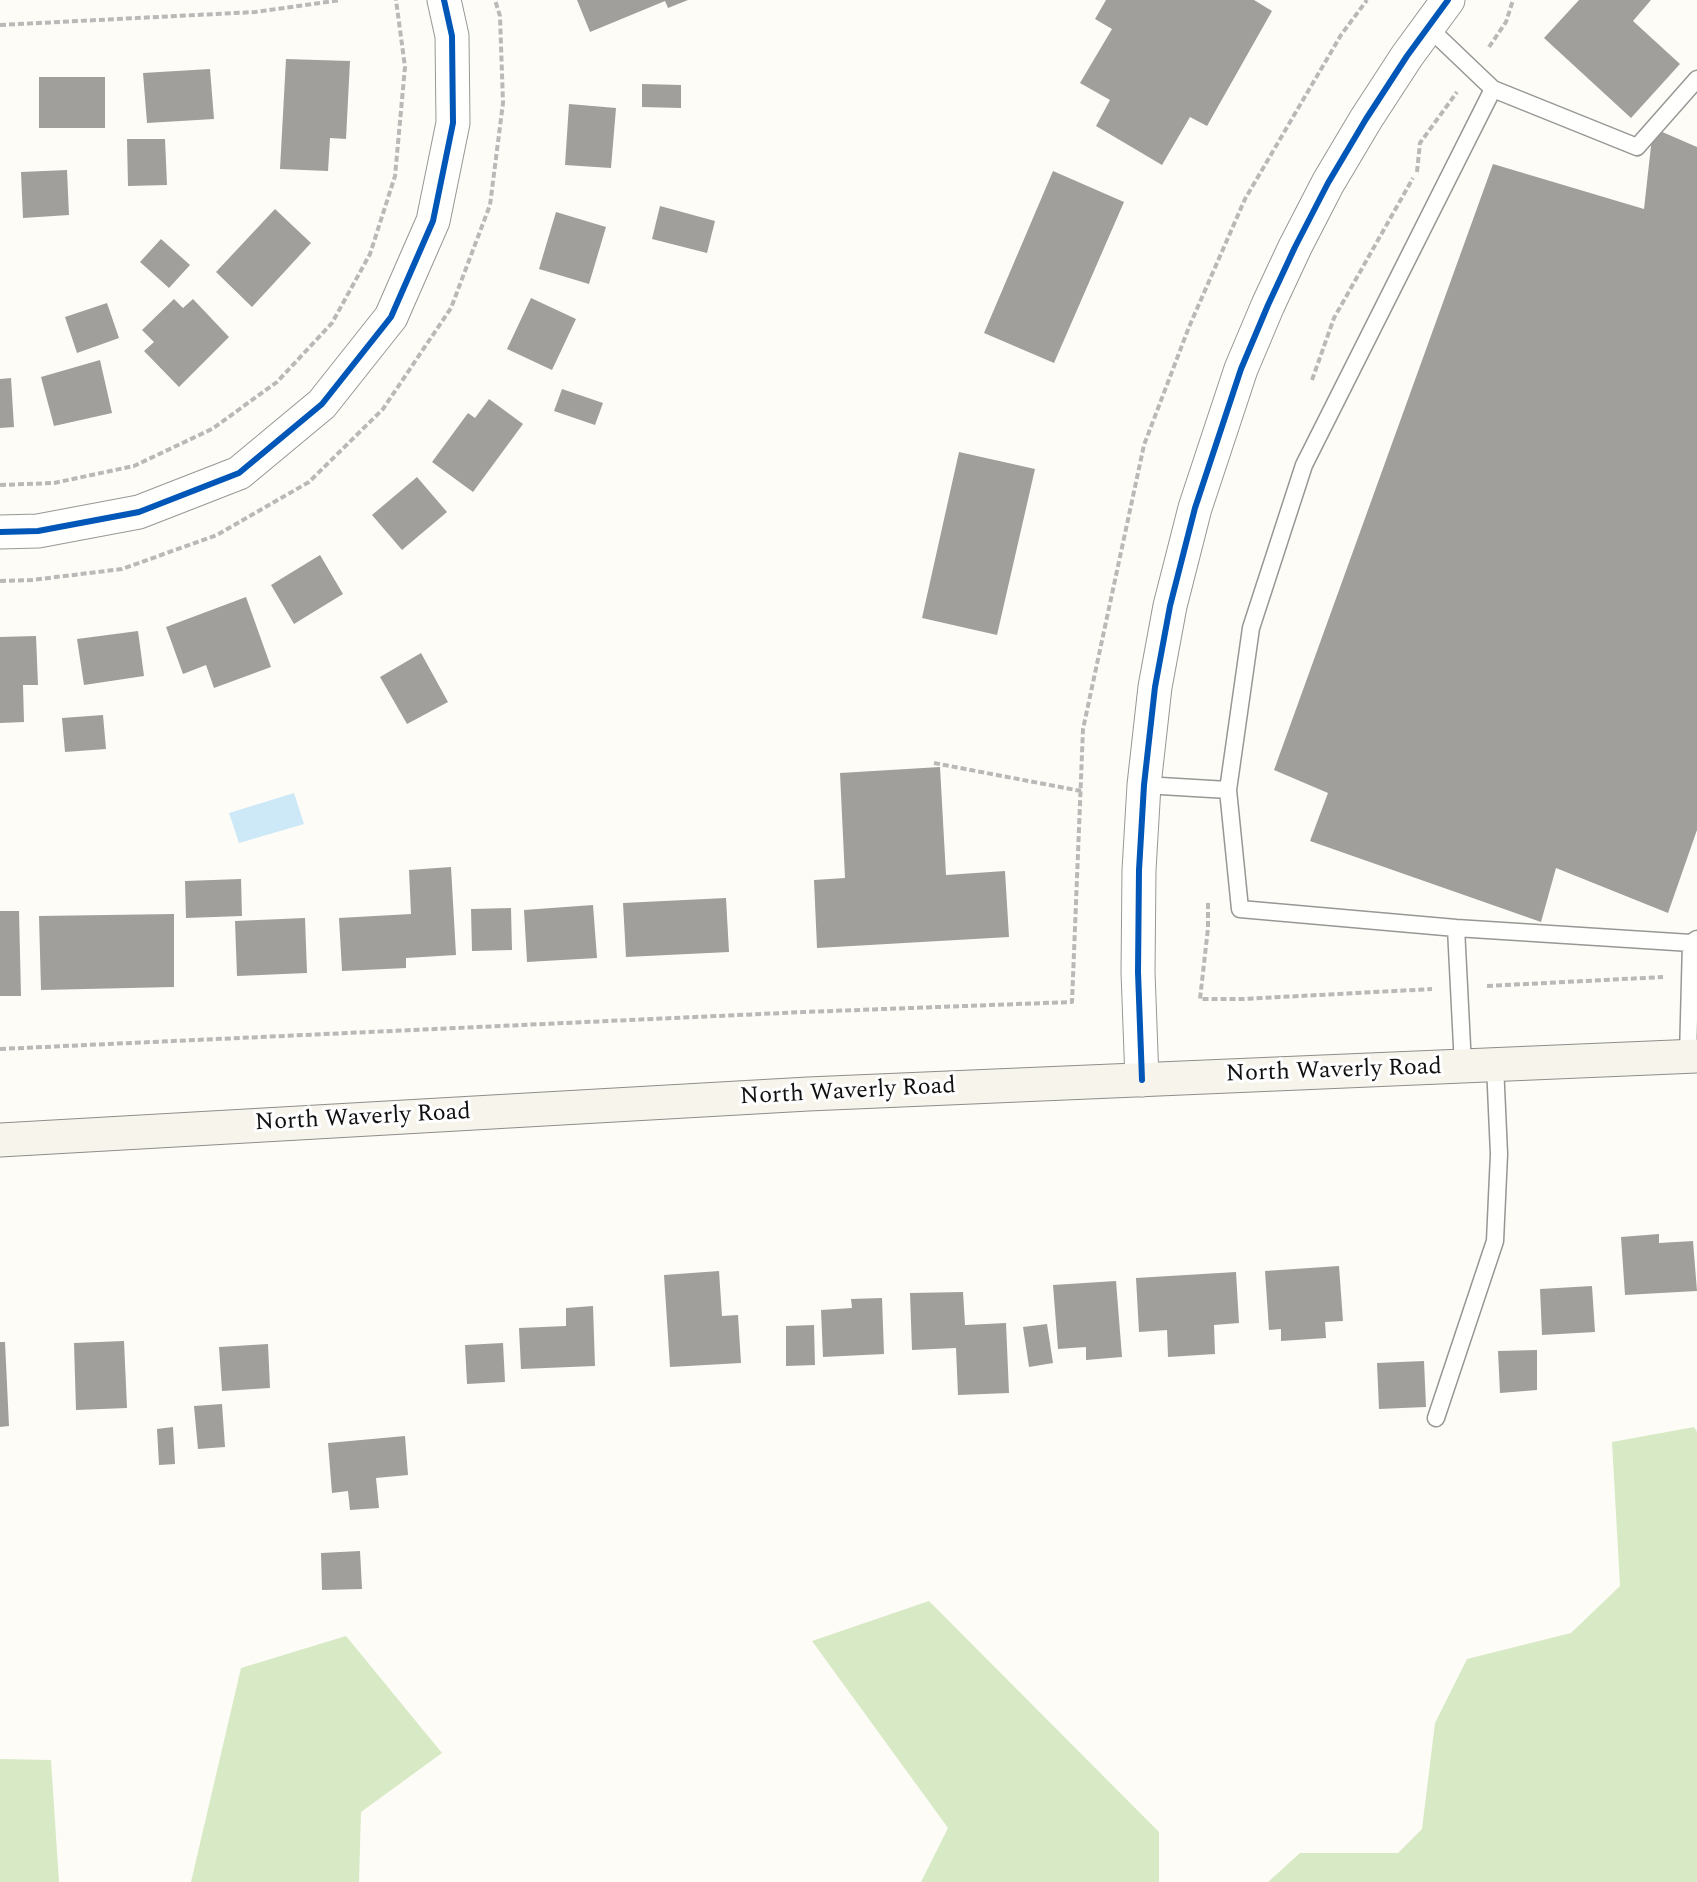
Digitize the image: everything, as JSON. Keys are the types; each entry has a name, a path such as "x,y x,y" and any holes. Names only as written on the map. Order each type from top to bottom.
{"main road":[{"name":"North Waverly Road","path":"0,1140 796,1095 1693,1057"}],"street":[{"path":"0,532 38,531 139,512 239,473 322,404 391,317 433,221 453,123 452,36 444,0"},
{"path":"1142,1080 1138,941 1144,785 1155,687 1177,574 1204,478 1242,369 1281,276 1328,183 1366,119 1448,0"}],"lane":[{"path":"1428,27 1493,89 1637,147 1697,79"},
{"path":"1493,89 1304,465 1251,628 1228,790 1240,909 1456,928 1694,941 1690,976 1693,1057"},
{"path":"1144,785 1228,790"},
{"path":"1456,928 1463,1066"},
{"path":"1436,1418 1495,1241 1499,1154 1495,1065"}],"path":[{"path":"0,25 255,12 341,0"},
{"path":"0,485 54,483 134,466 212,429 277,382 332,323 370,254 395,176 405,67 396,0"},
{"path":"451,308 490,205 503,104 500,16 495,0"},
{"path":"0,1049 1072,1002 1083,729 1144,445 1189,327 1245,199 1341,35 1367,0"},
{"path":"1311,383 1334,318 1417,171 1420,143 1506,22 1513,0"},
{"path":"934,763 1081,791"},
{"path":"1208,895 1208,928 1200,999 1243,999 1690,976"}],"green space":[{"path":"1694,1427 1697,1432 1697,1882 1268,1882 1300,1853 1398,1853 1422,1829 1435,1723 1467,1659 1571,1633 1620,1586 1612,1442"},
{"path":"929,1601 1159,1832 1159,1882 921,1882 948,1828 812,1641"},
{"path":"346,1636 442,1753 361,1812 359,1882 191,1882 241,1668"},
{"path":"0,1759 51,1760 59,1882 0,1882"}],"water":[{"path":"294,793 304,824 239,843 229,813"}],"building":[{"path":"577,0 688,0 668,8 665,1 590,32"},
{"path":"1106,0 1254,0 1272,11 1207,126 1190,117 1162,165 1096,126 1110,100 1080,83 1112,29 1095,19"},
{"path":"1579,0 1651,0 1633,21 1680,64 1631,118 1544,38"},
{"path":"286,59 350,61 346,139 330,138 328,171 280,169"},
{"path":"210,69 214,119 147,123 143,73"},
{"path":"39,77 105,77 105,128 39,128"},
{"path":"642,84 681,85 681,108 642,107"},
{"path":"569,104 616,108 611,168 565,165"},
{"path":"1653,128 1697,147 1697,830 1668,913 1556,868 1541,922 1310,841 1328,793 1274,770 1493,164 1644,209"},
{"path":"127,139 165,139 167,185 128,186"},
{"path":"67,170 69,215 23,218 21,172"},
{"path":"1053,171 1124,202 1054,363 984,333"},
{"path":"660,206 715,221 707,253 652,239"},
{"path":"275,209 311,243 252,307 216,272"},
{"path":"556,212 606,227 589,284 539,269"},
{"path":"161,239 190,265 169,288 140,262"},
{"path":"531,298 576,319 552,370 507,349"},
{"path":"174,299 183,308 193,299 229,337 179,387 144,351 154,342 142,330"},
{"path":"107,303 119,338 77,353 65,317"},
{"path":"100,360 112,413 54,426 41,377"},
{"path":"11,378 14,427 0,428 0,379"},
{"path":"562,389 603,403 595,425 554,411"},
{"path":"489,399 523,424 473,492 432,462 468,413 475,418"},
{"path":"959,452 1035,469 997,635 922,618"},
{"path":"417,477 447,512 402,550 372,515"},
{"path":"320,555 343,594 294,624 271,585"},
{"path":"246,597 271,667 214,688 206,665 183,674 166,627"},
{"path":"138,631 144,676 84,685 77,639"},
{"path":"36,636 38,685 23,685 24,722 0,723 0,637"},
{"path":"421,653 448,702 407,724 380,677"},
{"path":"103,715 106,749 65,752 62,718"},
{"path":"940,767 946,875 1005,871 1009,937 817,948 814,880 845,878 840,773"},
{"path":"451,867 456,955 406,958 406,968 342,971 339,918 411,914 409,870"},
{"path":"241,879 242,916 186,918 185,881"},
{"path":"726,898 729,952 626,957 623,903"},
{"path":"593,905 597,958 527,962 524,910"},
{"path":"511,908 512,950 472,951 471,909"},
{"path":"0,911 19,911 21,996 0,996"},
{"path":"174,914 174,987 41,990 39,916"},
{"path":"305,918 307,973 237,976 235,921"},
{"path":"1659,1234 1659,1243 1693,1241 1697,1291 1625,1295 1621,1237"},
{"path":"1339,1266 1343,1321 1325,1322 1326,1338 1281,1341 1281,1329 1269,1330 1265,1271"},
{"path":"719,1271 722,1316 738,1315 741,1363 670,1367 664,1275"},
{"path":"1236,1272 1239,1323 1214,1325 1215,1354 1168,1357 1167,1330 1139,1332 1136,1278"},
{"path":"1116,1281 1122,1357 1086,1360 1086,1347 1058,1349 1053,1285"},
{"path":"1592,1286 1595,1332 1542,1335 1540,1289"},
{"path":"963,1292 965,1325 1006,1323 1009,1393 958,1395 956,1348 912,1350 910,1293"},
{"path":"882,1298 884,1354 823,1357 821,1310 852,1308 851,1299"},
{"path":"593,1306 595,1366 521,1369 519,1328 566,1326 566,1308"},
{"path":"1047,1324 1053,1363 1029,1367 1023,1327"},
{"path":"814,1325 815,1365 786,1366 786,1326"},
{"path":"124,1341 127,1408 76,1410 74,1343"},
{"path":"0,1342 5,1342 9,1426 0,1427"},
{"path":"503,1343 505,1382 467,1384 465,1345"},
{"path":"268,1344 270,1388 222,1391 219,1347"},
{"path":"1537,1350 1537,1390 1500,1393 1498,1351"},
{"path":"1424,1361 1426,1407 1379,1409 1377,1363"},
{"path":"222,1404 225,1447 198,1449 194,1406"},
{"path":"173,1427 175,1464 159,1465 157,1429"},
{"path":"405,1436 408,1475 376,1478 379,1508 350,1510 348,1491 332,1493 328,1443"},
{"path":"360,1551 362,1589 322,1590 321,1553"}],"cycle path":[{"path":"0,532 38,531 139,512 239,473 322,404 391,317 433,221 453,123 452,36 444,0"},
{"path":"1142,1080 1138,972 1139,870 1144,785 1155,687 1170,606 1195,508 1241,369 1295,247 1328,183 1366,119 1407,56 1448,0"}]}
